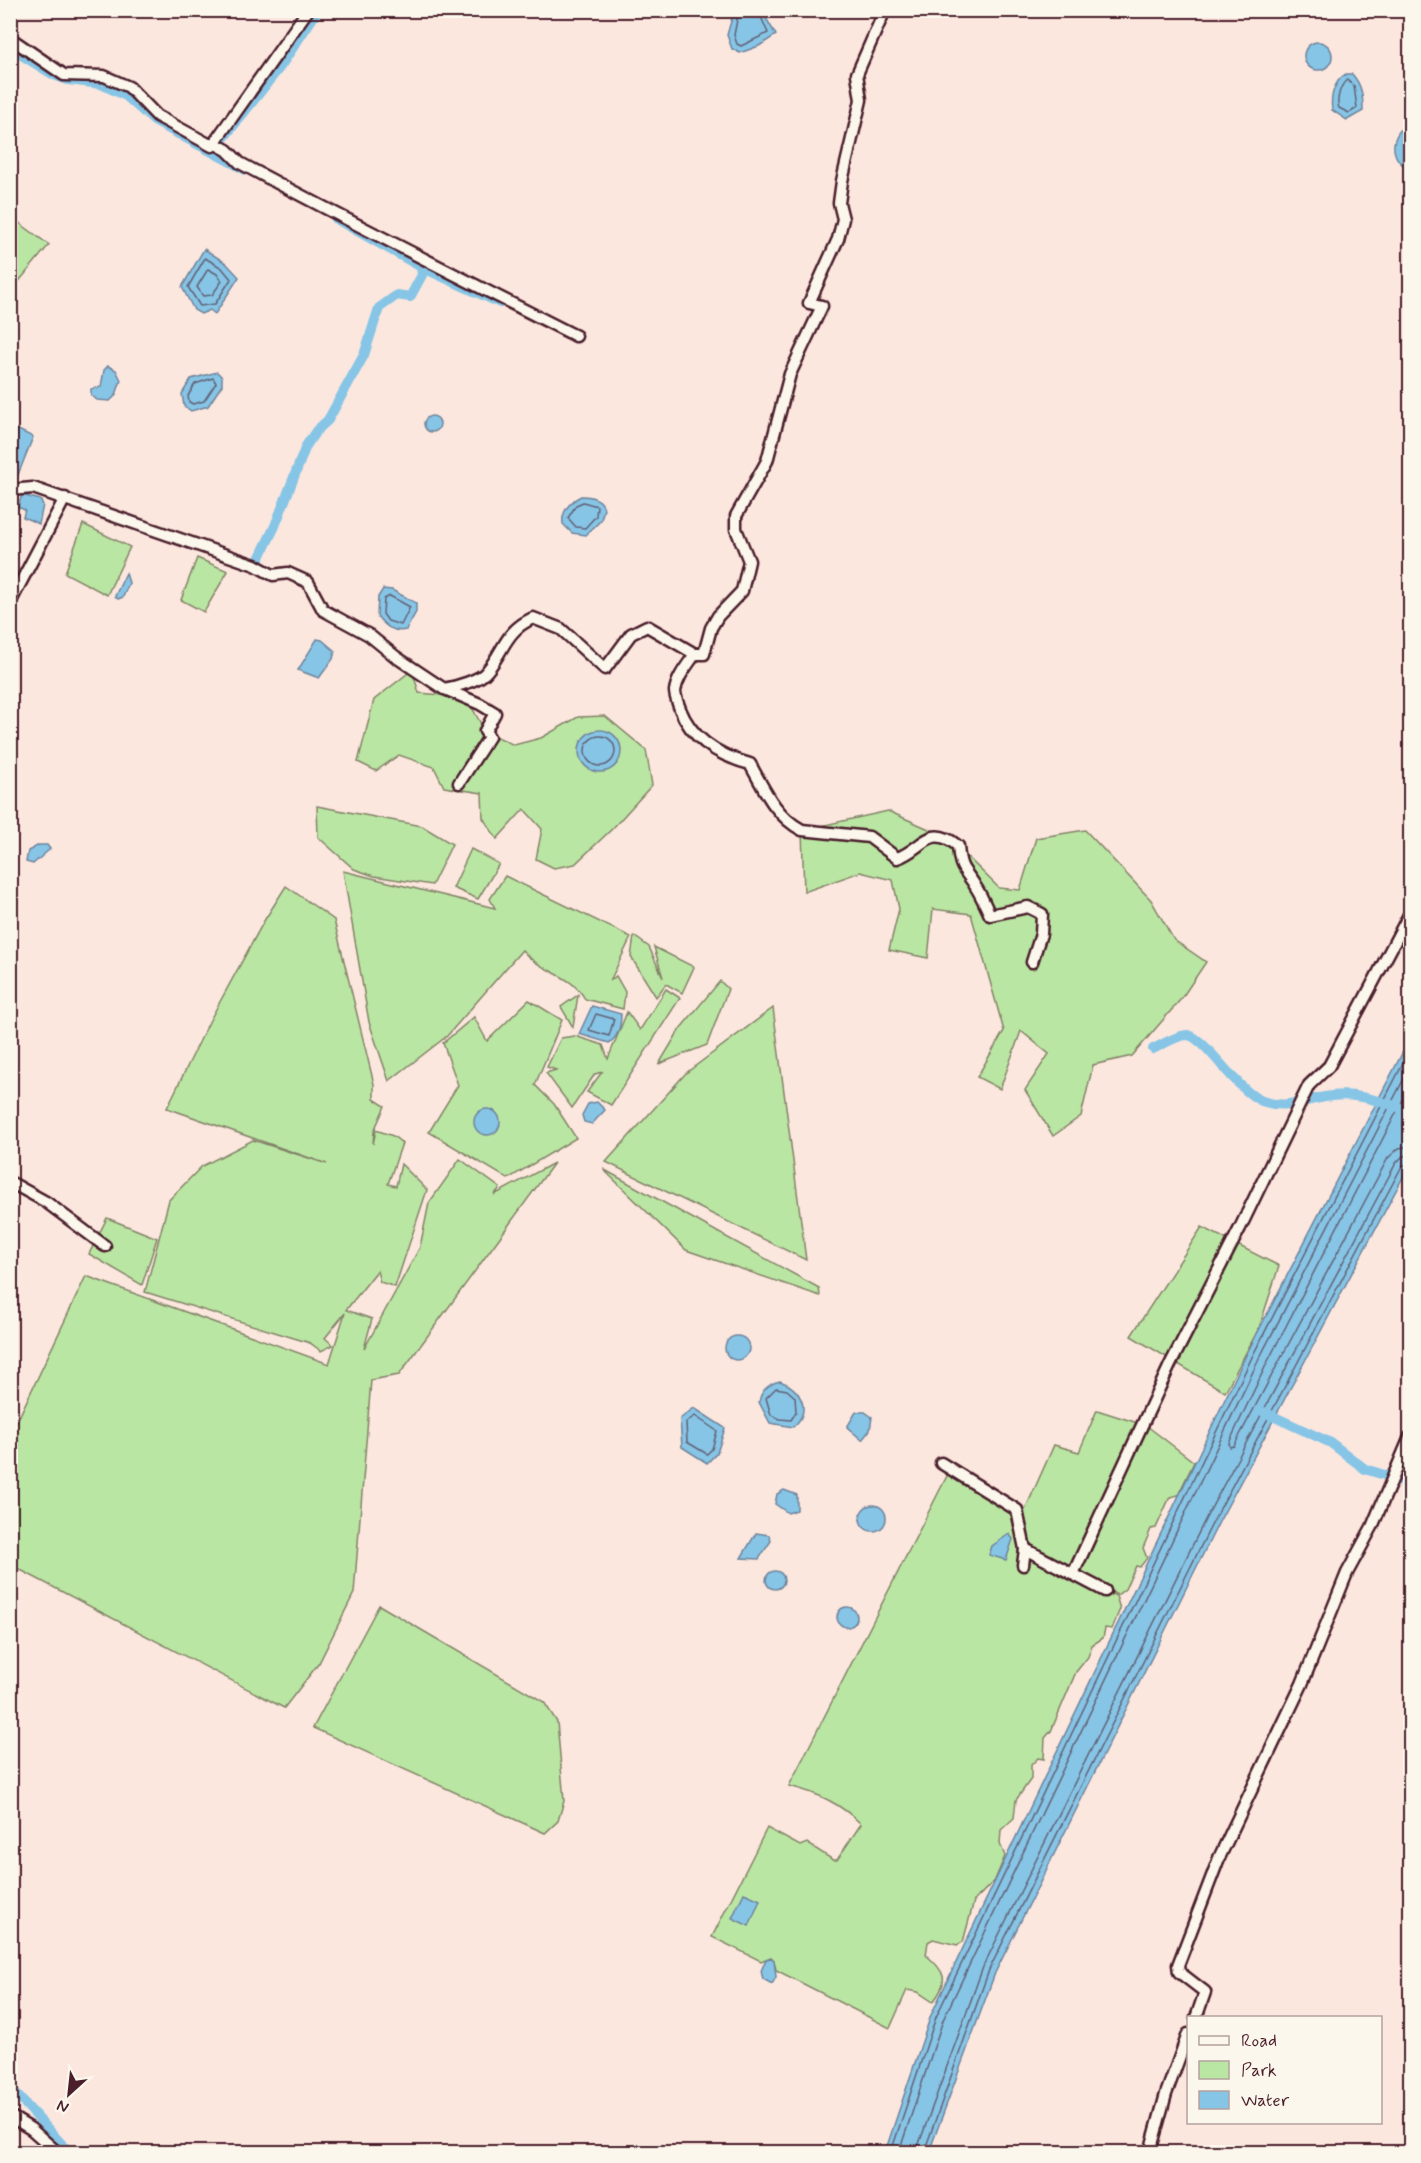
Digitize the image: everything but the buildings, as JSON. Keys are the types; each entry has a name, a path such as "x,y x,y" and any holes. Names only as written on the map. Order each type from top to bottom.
{"street":[{"path":"10,38 64,75 104,76 129,87 157,116 212,146 308,10"},
{"path":"444,690 462,686 486,674 518,625 533,618 561,629 605,669 631,634 647,626 695,654 704,654 711,628 718,616 742,591 747,575 749,561 736,529 736,516 767,461 790,374 822,306 809,303 832,256 843,219 839,203 842,181 861,100 857,74 885,10"},
{"path":"214,143 227,150 240,164 418,258 451,272 576,336"},
{"path":"10,490 33,488 200,548 255,565 273,574 288,573 308,582 323,610 369,635 444,690 459,694 495,713 485,731 489,737 459,783"},
{"path":"10,603 65,498"},
{"path":"695,654 679,679 675,694 682,714 694,734 707,746 733,759 750,764 784,819 802,830 869,837 897,858 907,855 922,840 936,836 947,837 958,846 959,862 965,875 976,886 990,915 1028,907 1042,914 1041,934 1032,962"},
{"path":"1073,1574 1170,1365 1309,1085 1329,1066 1410,913"},
{"path":"10,1182 46,1202 105,1246"},
{"path":"1197,2016 1205,1992 1179,1972 1178,1965 1181,1956 1219,1858 1302,1684 1347,1573 1372,1527 1410,1437"},
{"path":"941,1463 1017,1510 1025,1549 1023,1565"},
{"path":"1025,1549 1105,1591"},
{"path":"1150,2152 1166,2094 1187,2037"},
{"path":"10,2116 31,2128 57,2152"}],"green space":[{"path":"14,219 49,245 11,291 10,221"},
{"path":"83,524 130,547 107,595 65,573"},
{"path":"197,558 228,571 204,612 181,600"},
{"path":"412,670 419,693 466,697 485,731 514,745 541,738 578,717 605,716 646,750 652,785 612,829 575,864 554,868 536,859 542,829 524,809 497,839 483,818 482,793 444,787 434,767 399,755 376,771 358,762 374,700"},
{"path":"317,806 422,826 452,844 432,885 374,876 354,869 318,837"},
{"path":"888,811 947,837 999,888 1020,890 1036,838 1085,830 1151,900 1174,940 1206,962 1181,999 1132,1056 1093,1065 1081,1116 1053,1136 1025,1090 1049,1054 1021,1031 1000,1089 977,1077 1004,1031 971,914 933,909 928,958 889,950 899,909 893,880 860,872 804,892 802,830"},
{"path":"471,849 499,864 478,899 453,888"},
{"path":"343,871 495,908 490,899 505,876 631,937 610,981 616,976 625,992 623,1009 585,999 571,983 537,964 522,950 447,1036 389,1081 369,1022"},
{"path":"286,886 334,920 374,1084 374,1099 385,1106 374,1131 373,1144 376,1130 393,1136 402,1143 388,1184 396,1186 401,1164 427,1190 395,1287 380,1282 377,1271 346,1310 372,1319 364,1349 420,1247 429,1203 460,1159 500,1188 494,1195 554,1163 399,1375 371,1380 354,1593 319,1663 284,1708 11,1565 11,1434 86,1276 329,1364 345,1313 325,1338 333,1345 321,1351 310,1343 145,1292 169,1200 202,1166 253,1140 327,1164 167,1108 210,1020 264,921"},
{"path":"634,936 649,947 663,978 654,947 694,967 682,993 666,984 656,997 631,957"},
{"path":"720,981 728,989 707,1045 659,1064 680,1029"},
{"path":"666,989 680,998 611,1105 587,1092 602,1072 595,1074 572,1108 546,1073 556,1070 547,1067 561,1038 575,1036 603,1045 608,1059 627,1012 640,1030"},
{"path":"578,995 573,1027 561,1007"},
{"path":"529,1000 562,1020 535,1085 554,1104 576,1138 508,1179 429,1132 458,1085 443,1043 474,1017 487,1041"},
{"path":"773,1008 806,1260 606,1162 686,1073"},
{"path":"603,1169 819,1288 820,1296 686,1250"},
{"path":"107,1218 157,1238 142,1285 89,1254"},
{"path":"1202,1227 1279,1266 1259,1328 1225,1392 1131,1336"},
{"path":"1097,1410 1141,1424 1073,1572 1026,1549 1020,1511 1025,1510 1054,1445 1079,1452"},
{"path":"1147,1426 1194,1462 1178,1495 1170,1497 1156,1528 1151,1529 1143,1548 1147,1558 1140,1567 1136,1566 1125,1589 1117,1595 1077,1573"},
{"path":"950,1470 1016,1511 1026,1552 1116,1596 1120,1609 1112,1629 1105,1628 1103,1638 1092,1645 1088,1657 1076,1672 1051,1731 1045,1738 1044,1759 1038,1758 1031,1765 1031,1779 1016,1800 1014,1818 1001,1830 1000,1844 1005,1856 995,1880 974,1901 963,1942 957,1945 933,1939 928,1942 926,1955 941,1971 942,1988 933,2002 918,1992 907,1990 890,2028 776,1970 771,1957 761,1961 712,1937 767,1828 800,1846 807,1843 833,1860 837,1860 861,1824 845,1810 828,1800 789,1786"},
{"path":"379,1605 544,1702 557,1722 564,1801 558,1821 545,1833 313,1728"}],"water":[{"path":"734,11 762,11 776,35 759,46 740,53 732,49 727,35"},
{"path":"1318,42 1328,46 1332,56 1328,66 1318,70 1308,66 1304,56 1308,46"},
{"path":"1346,74 1352,74 1358,82 1363,106 1363,111 1347,120 1332,110 1332,95 1338,81"},
{"path":"1410,123 1410,169 1398,159 1394,146 1398,133"},
{"path":"204,249 226,263 239,277 215,314 210,310 201,314 194,310 182,287"},
{"path":"108,366 116,370 121,380 116,395 110,401 97,400 91,395 91,389 101,387 104,370"},
{"path":"217,372 222,377 222,385 208,406 191,411 184,406 182,394 191,379"},
{"path":"432,416 438,418 440,424 438,430 432,432 426,430 424,424 426,418"},
{"path":"10,426 33,437 16,480 11,479"},
{"path":"22,495 40,500 43,505 39,524 23,517 25,510 18,507"},
{"path":"581,496 598,500 604,509 601,520 586,535 572,533 563,524 568,507"},
{"path":"126,573 129,583 123,597 118,599 115,596"},
{"path":"383,589 392,590 416,603 416,612 406,630 390,628 377,616 378,597"},
{"path":"317,639 322,640 335,651 333,659 319,678 298,670"},
{"path":"600,730 615,736 621,751 615,766 600,772 585,766 579,751 585,736"},
{"path":"39,845 47,845 50,849 33,864 26,862 28,851"},
{"path":"592,1006 621,1014 619,1030 609,1043 579,1034"},
{"path":"1410,1038 1410,1164 1219,1522 995,1973 929,2152 885,2152 931,2015 1247,1353"},
{"path":"597,1102 605,1110 592,1124 584,1122 582,1115 588,1104"},
{"path":"487,1109 496,1113 500,1122 496,1131 487,1135 478,1131 474,1122 478,1113"},
{"path":"737,1336 745,1340 749,1348 745,1356 737,1360 729,1356 725,1348 729,1340"},
{"path":"780,1381 793,1389 802,1400 802,1414 793,1427 770,1423 759,1402 766,1388"},
{"path":"694,1408 725,1428 717,1453 707,1463 682,1447 680,1419"},
{"path":"856,1412 865,1412 872,1417 870,1430 862,1440 847,1427"},
{"path":"784,1490 797,1495 797,1510 788,1513 775,1504 777,1494"},
{"path":"873,1505 882,1509 886,1518 882,1527 873,1531 864,1527 860,1518 864,1509"},
{"path":"756,1533 769,1535 771,1541 759,1559 741,1558"},
{"path":"1009,1534 1013,1539 1006,1560 989,1555 992,1546"},
{"path":"775,1571 781,1574 784,1580 781,1586 775,1589 769,1586 766,1580 769,1574"},
{"path":"847,1607 854,1610 857,1617 854,1624 847,1627 840,1624 837,1617 840,1610"},
{"path":"744,1893 760,1900 749,1926 732,1918"},
{"path":"766,1959 774,1960 776,1977 772,1984 763,1979 761,1971"}],"waterway":[{"path":"216,148 280,67 318,10"},
{"path":"10,48 54,75 68,80 101,84 126,96 154,121 246,170"},
{"path":"259,559 275,526 306,446 316,431 328,420 364,355 379,308 397,295 410,297 422,275 421,267 336,219"},
{"path":"421,267 500,303"},
{"path":"1153,1049 1183,1035 1194,1038 1212,1053 1241,1086 1262,1101 1270,1103 1294,1104 1347,1095 1368,1098 1410,1111"},
{"path":"1264,1412 1331,1443 1365,1469 1410,1483"},
{"path":"10,2092 16,2094 69,2152"}]}
